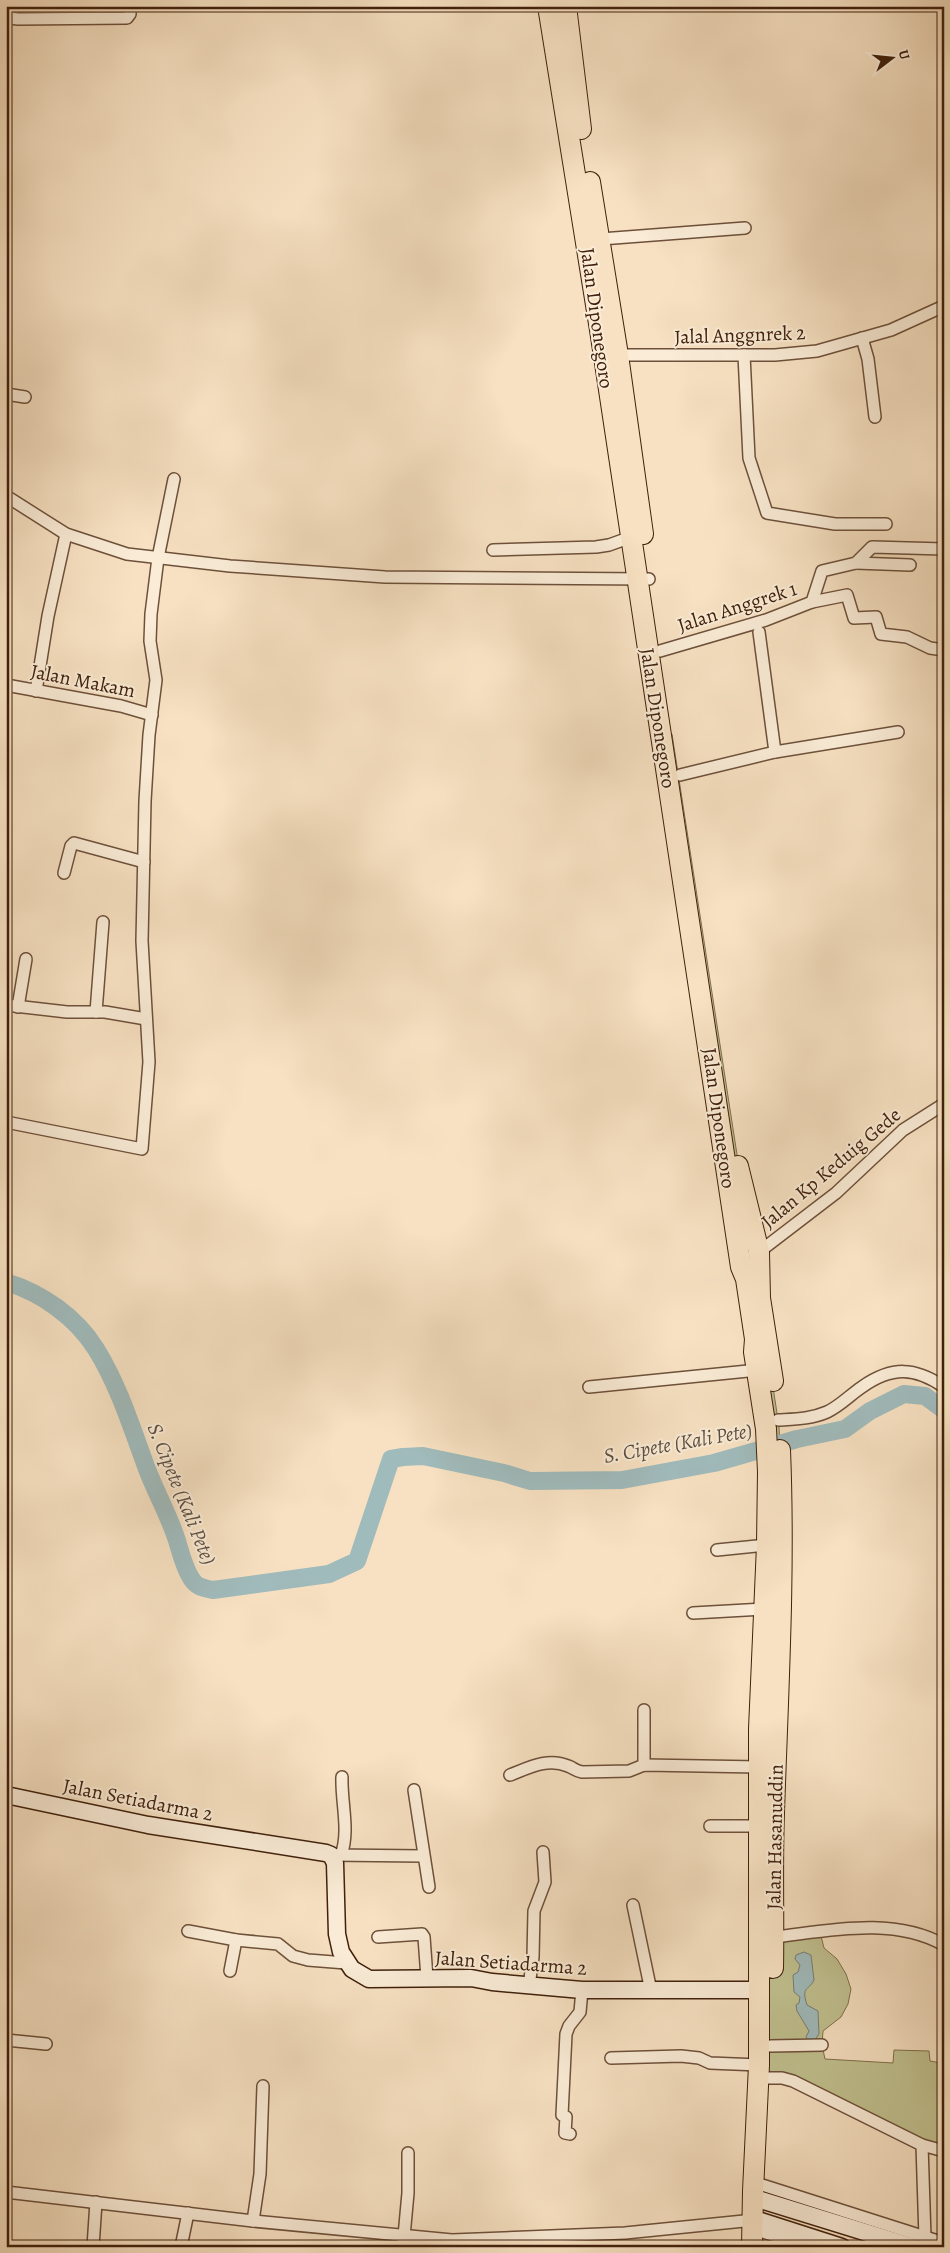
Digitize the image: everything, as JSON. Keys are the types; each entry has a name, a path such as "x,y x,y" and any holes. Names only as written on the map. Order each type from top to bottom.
{"highway":[{"name":"Jalan Diponegoro","path":"548,6 600,330 636,535 750,1254"},
{"name":"Jalan Diponegoro","path":"566,6 582,143 601,239 618,355 636,535"},
{"name":"Jalan Diponegoro","path":"643,579 660,651 680,775 750,1254 749,1295 774,1425"},
{"name":"Jalan Hasanuddin","path":"757,2233 753,2191 763,2072 770,2046 774,1937 774,1814 780,1663 774,1425"},
{"name":"Jalan Hasanuddin","path":"757,2233 761,2192 763,2072 760,1990 759,1730 767,1545 774,1478"}],"main road":[{"name":"Jalan Setiadarma 2","path":"6,1795 148,1824 336,1855"},
{"path":"336,1855 337,1934 341,1952 346,1963"},
{"name":"Jalan Setiadarma 2","path":"346,1963 361,1976 369,1979 471,1978 529,1986 582,1990 760,1990"},
{"path":"761,2192 919,2242"},
{"path":"757,2233 842,2247"}],"street":[{"path":"7,6 9,18 18,19 127,18 130,14 130,6"},
{"path":"601,239 745,228"},
{"name":"Jalal Anggnrek 2","path":"618,355 744,355 817,352 891,330 944,306"},
{"path":"862,338 868,359 875,417"},
{"path":"744,355 748,458 766,512 835,524 886,524"},
{"path":"6,394 25,397"},
{"path":"6,1122 142,1149 149,1077 142,941 145,801 149,735 156,680 150,641 151,614 158,558 174,479"},
{"path":"6,496 66,534 127,554 230,566 385,577 643,579"},
{"path":"36,691 48,616 66,534"},
{"path":"493,550 596,547 609,545 636,535"},
{"path":"856,563 872,546 944,549"},
{"path":"856,563 910,565"},
{"name":"Jalan Anggrek 1","path":"660,651 766,620 812,602 822,571 856,563"},
{"path":"812,602 847,595 854,618 876,617 881,634 907,637 930,648 944,650"},
{"path":"759,632 775,752"},
{"name":"Jalan Makam","path":"6,685 121,706 152,715"},
{"path":"680,775 775,752 898,732"},
{"path":"64,873 71,846 74,843 144,862"},
{"path":"96,1012 103,922"},
{"path":"26,959 12,1006 67,1012 96,1012 146,1019"},
{"name":"Jalan Kp Keduig Gede","path":"750,1254 836,1193 902,1130 944,1104"},
{"path":"588,1387 764,1368"},
{"path":"774,1425 824,1413 864,1386 892,1372 915,1372 925,1375 944,1387"},
{"path":"717,1550 767,1545"},
{"path":"693,1613 764,1609"},
{"path":"644,1710 644,1765"},
{"path":"510,1775 546,1762 568,1766 574,1771 582,1772 629,1770 644,1765 759,1767"},
{"path":"342,1777 346,1838 336,1855 423,1856"},
{"path":"414,1790 429,1887"},
{"path":"710,1826 759,1826"},
{"path":"529,1986 533,1957 534,1911 545,1882 542,1852"},
{"path":"633,1905 651,1991"},
{"path":"774,1937 830,1931 894,1929 926,1937 944,1945"},
{"path":"188,1931 236,1940 278,1944 293,1956 308,1960 346,1963"},
{"path":"378,1937 422,1934 424,1936 427,1978"},
{"path":"230,1972 236,1940"},
{"path":"570,2134 565,2133 566,2116 562,2115 566,2034 569,2026 580,2012 582,1990"},
{"path":"6,2040 46,2044"},
{"path":"770,2046 822,2045"},
{"path":"611,2058 681,2056 763,2072 793,2081 922,2145 944,2151"},
{"path":"253,2221 260,2174 263,2086"},
{"path":"922,2145 919,2242 944,2244"},
{"path":"404,2242 408,2153"},
{"path":"6,2192 253,2221 404,2242 544,2238 625,2233 757,2233 810,2247"},
{"path":"93,2247 96,2202"},
{"path":"180,2247 188,2214"}],"green space":[{"path":"672,734 779,1426 781,1474 774,1937 820,1932 824,1948 837,1959 846,1974 851,1989 848,2004 841,2017 823,2031 822,2045 825,2059 893,2063 894,2050 929,2051 930,2061 941,2063 944,2060 944,2151 815,2093 766,2078 767,1482 660,736"}],"water":[{"path":"804,1952 811,1955 814,1980 805,1992 805,1999 807,2005 818,2011 819,2034 815,2040 808,2040 806,2037 809,2031 797,2011 796,2005 799,2003 800,1997 794,1992 793,1975 798,1972 800,1965 795,1959 796,1955"}],"waterway":[{"name":"S. Cipete (Kali Pete)","path":"6,1282 32,1293 57,1308 88,1337 104,1363 118,1393 150,1477 171,1524 188,1573 198,1585 213,1590 329,1574 357,1561 391,1459 423,1456 504,1473 530,1481 622,1480 714,1463 797,1439 845,1429 870,1411 904,1394 925,1396 944,1410"}]}
